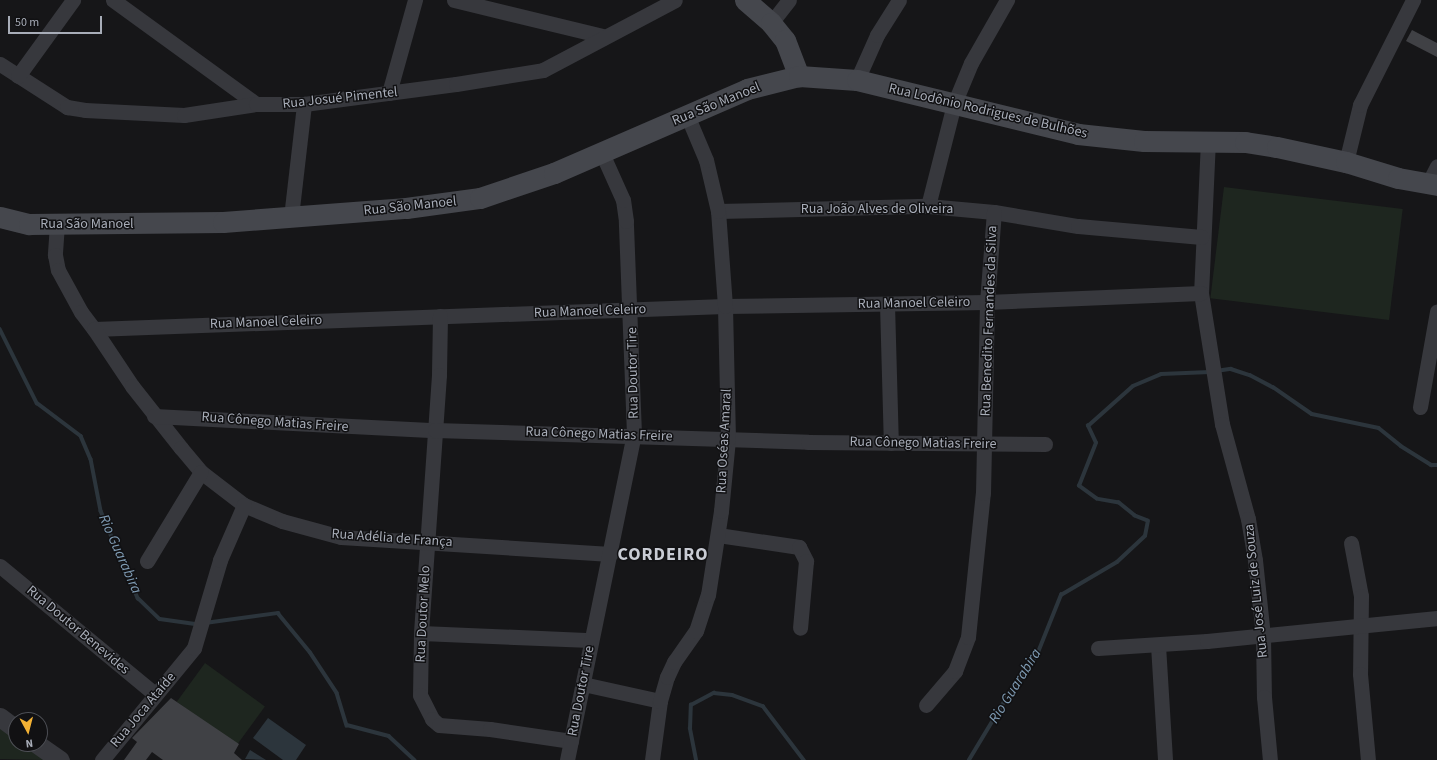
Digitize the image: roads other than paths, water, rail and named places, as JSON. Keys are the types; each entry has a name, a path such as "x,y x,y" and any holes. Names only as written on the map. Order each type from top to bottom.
{"main road":[{"path":"745,0 771,23 785,40 799,76"},
{"name":"Rua Lodônio Rodrigues de Bulhões","path":"799,76 857,80 1013,120 1100,137 1144,141 1208,140 1277,147 1346,162 1398,178 1434,178"},
{"name":"Rua São Manoel","path":"0,217 29,224 162,224 291,217 406,208 480,198 554,173 601,151 747,89 799,76"}],"street":[{"path":"18,76 73,0"},
{"path":"113,0 256,104"},
{"path":"390,93 415,0"},
{"path":"454,0 603,36"},
{"name":"Rua Josué Pimentel","path":"0,64 67,107 85,110 155,116 184,115 256,104 304,104 536,72 556,64 603,36 675,0"},
{"path":"771,23 789,0"},
{"path":"857,80 877,35 898,0"},
{"path":"928,206 954,104 971,63 1007,0"},
{"path":"1346,162 1360,105 1413,0"},
{"path":"291,217 304,104"},
{"name":"Rua Oséas Amaral","path":"652,760 660,701 674,662 703,615 718,535 728,439 725,306 718,211 706,160 688,115"},
{"name":"Rua José Luiz de Souza","path":"1208,140 1202,237 1201,293 1222,424 1248,518 1263,636 1264,697 1270,760"},
{"name":"Rua Doutor Tire","path":"567,760 634,434 631,309 624,200 601,151"},
{"name":"Rua João Alves de Oliveira","path":"718,211 928,206 994,212 1078,226 1202,237"},
{"name":"Rua Benedito Fernandes da Silva","path":"926,705 955,670 968,637 979,549 985,445 987,302 994,212"},
{"path":"57,224 55,255 58,270 81,312 94,329"},
{"name":"Rua Manoel Celeiro","path":"94,329 631,309 987,302 1201,293"},
{"path":"887,304 891,443"},
{"path":"1420,407 1437,312"},
{"name":"Rua Doutor Melo","path":"440,316 435,430 421,633 420,695 432,718 439,725 497,730 571,741"},
{"name":"Rua Adélia de França","path":"94,329 154,416 201,472 244,505 318,533 341,537 427,541 610,554"},
{"name":"Rua Cônego Matias Freire","path":"154,416 435,430 634,434 728,439 891,443 985,445 1044,444"},
{"path":"147,561 201,472"},
{"name":"Rua Joca Ataíde","path":"102,760 155,694 185,661 194,648 203,612 220,560 244,505"},
{"path":"718,535 799,547 806,561 800,628"},
{"path":"1351,543 1360,582 1360,674 1368,760"},
{"name":"Rua Doutor Benevides","path":"0,566 155,694"},
{"path":"1098,648 1158,645 1263,636 1437,618"},
{"path":"421,633 591,640"},
{"path":"1158,645 1165,760"},
{"path":"583,684 660,701"},
{"path":"48,752 60,760"}],"waterway":[{"name":"Rio Guarabira","path":"0,329 37,403 81,436 91,459 101,511 138,598 160,619 197,624"},
{"name":"Rio Guarabira","path":"1216,371 1231,369 1250,375 1273,387 1312,414 1379,428 1401,446 1431,465 1437,465"},
{"name":"Rio Guarabira","path":"969,760 1010,692 1037,655 1061,595 1117,562 1145,536 1148,521 1135,516 1119,503 1097,499 1079,486 1096,443 1088,426 1133,386 1161,374 1210,372"},
{"name":"Rio Guarabira","path":"205,623 278,613 310,652 337,693 347,725 389,736 415,760"},
{"name":"Rio Guarabira","path":"696,760 690,729 691,705 714,693 732,695 763,706 804,760"}],"district":[{"name":"CORDEIRO","path":"663,555"}]}
